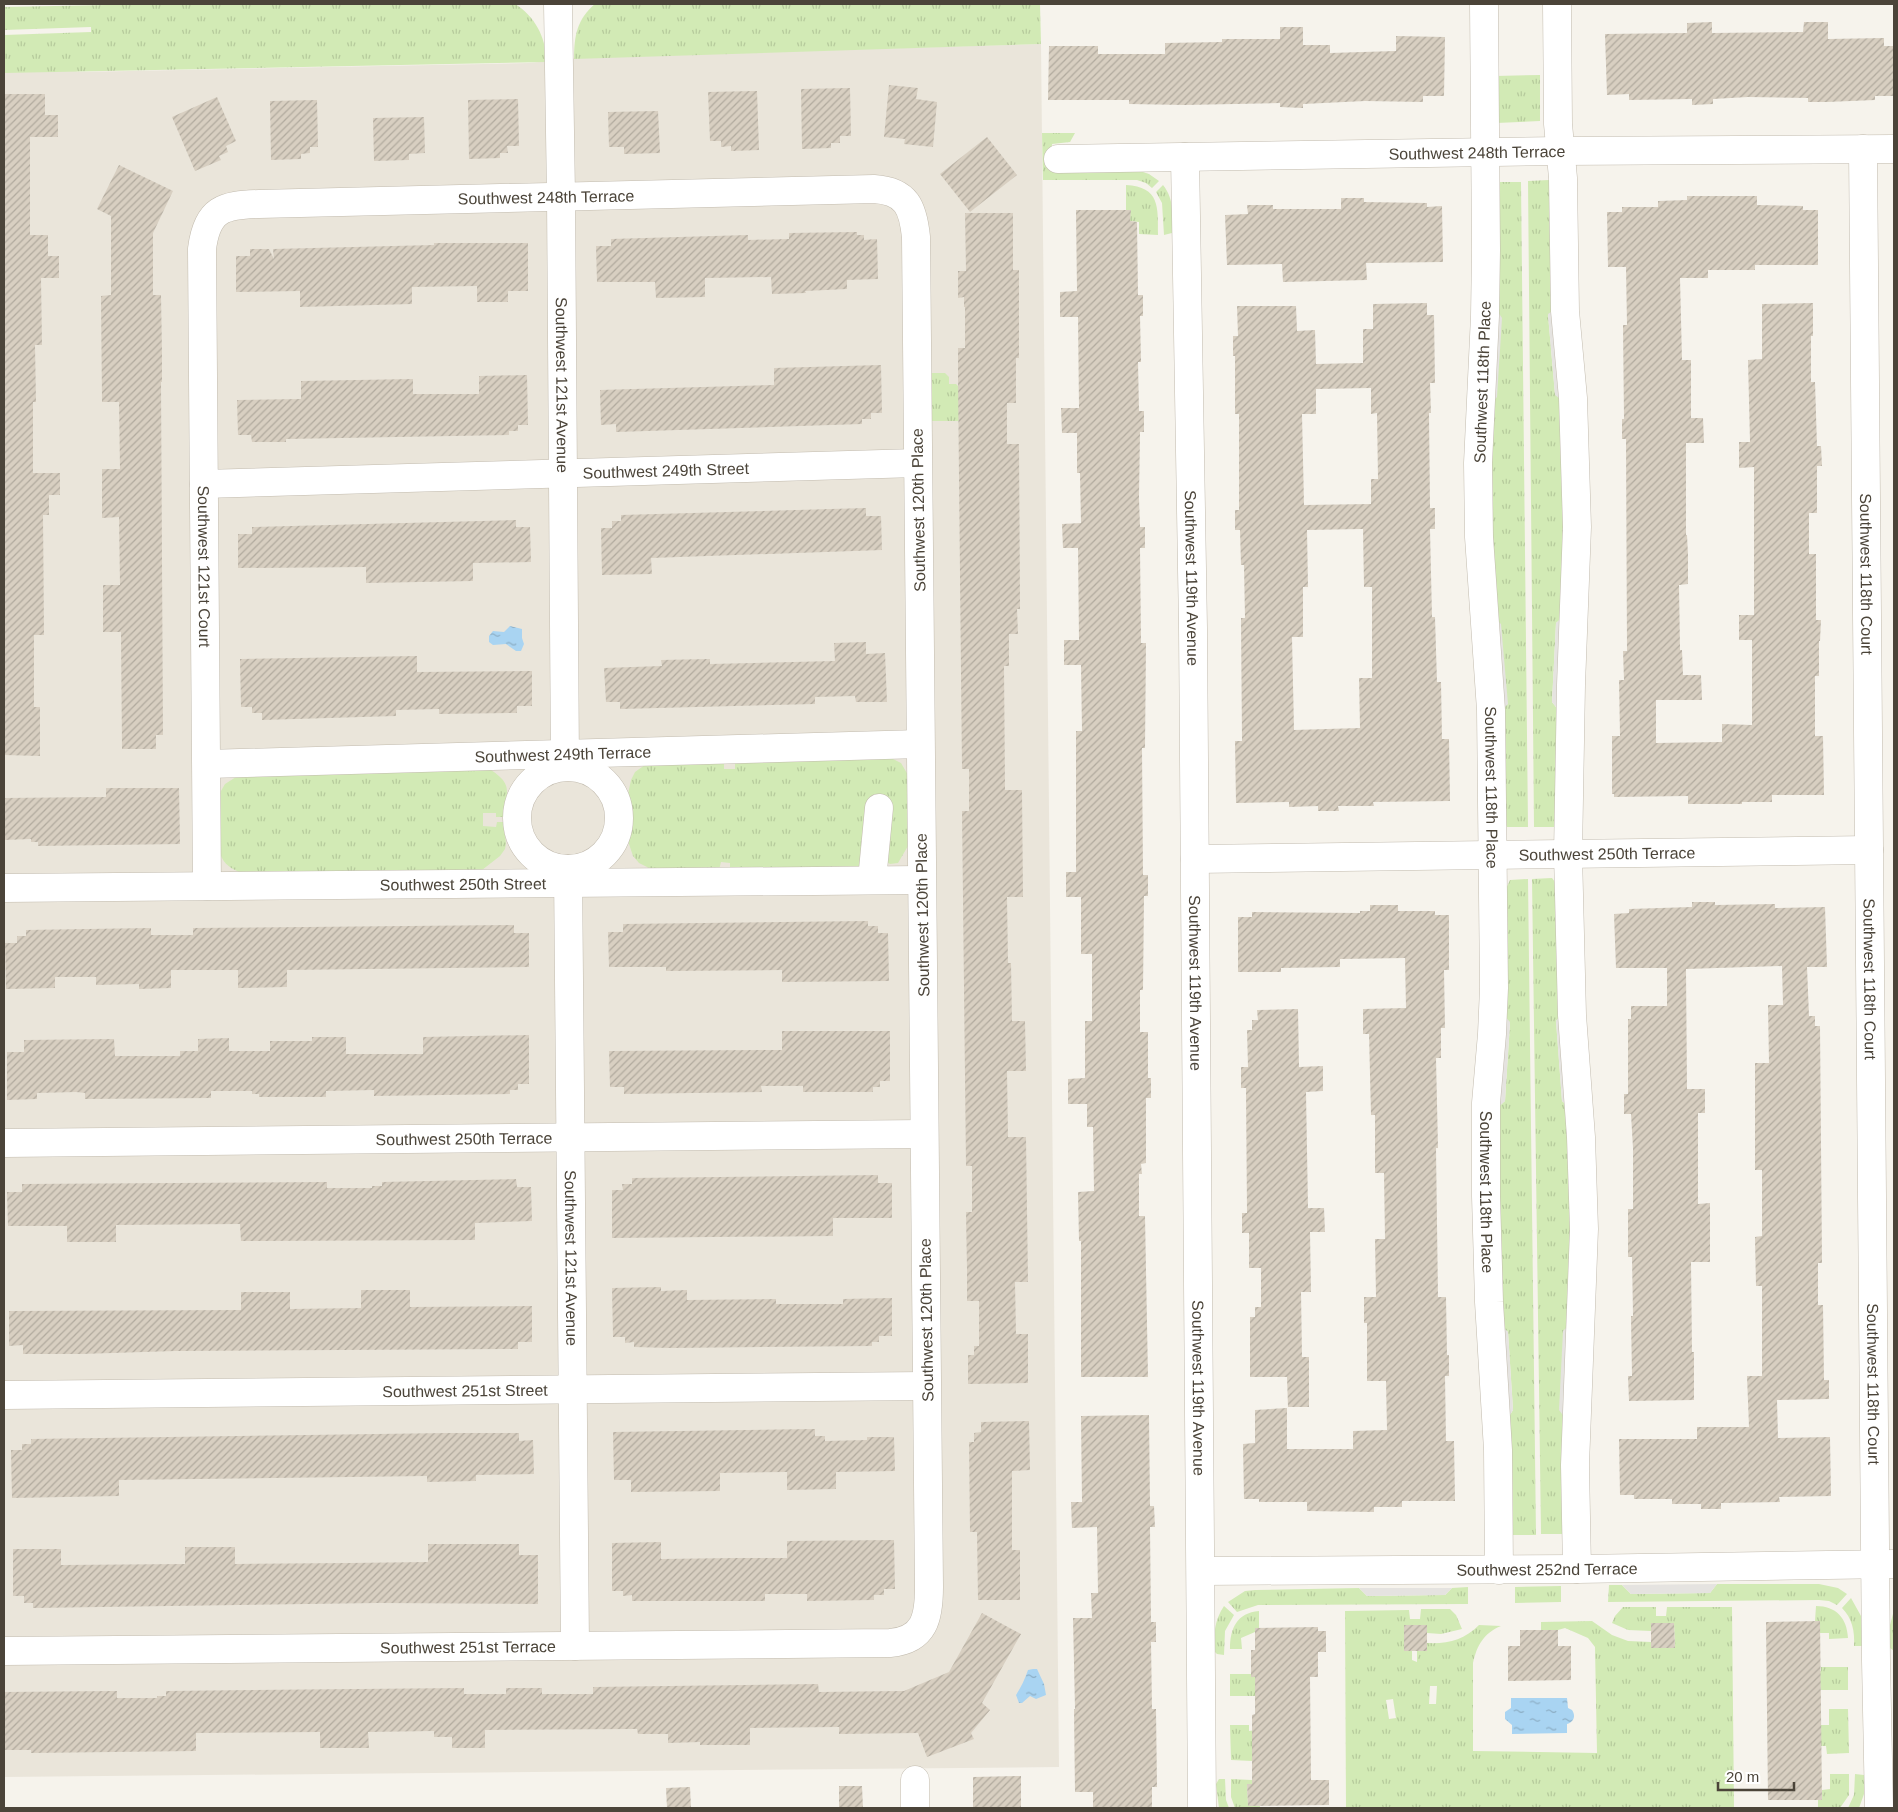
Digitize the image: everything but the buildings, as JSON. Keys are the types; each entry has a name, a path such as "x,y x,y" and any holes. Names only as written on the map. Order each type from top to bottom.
{"street":[{"name":"Southwest 121st Avenue","path":"558,4 564,474 565,760"},
{"name":"Southwest 118th Place","path":"1484,4 1486,153 1485,316 1478,463 1483,621 1490,710 1493,856 1494,988 1486,1103 1486,1168 1489,1302 1498,1450 1499,1570"},
{"path":"1557,4 1558,117 1563,178 1565,311 1572,391 1576,509 1568,854 1572,1015 1581,1137 1584,1229 1576,1465 1577,1569"},
{"name":"Southwest 118th Court","path":"1863,149 1869,850 1885,1564 1876,1662 1879,1808"},
{"name":"Southwest 248th Terrace","path":"1058,159 1560,151 1894,149"},
{"name":"Southwest 119th Avenue","path":"1185,157 1191,459 1202,1808"},
{"name":"Southwest 248th Terrace","path":"202,249 204,236 210,221 222,209 231,205 874,189 895,193 910,208"},
{"name":"Southwest 120th Place","path":"910,208 914,219 916,237 929,1606 925,1622"},
{"name":"Southwest 121st Court","path":"202,249 207,886"},
{"name":"Southwest 249th Street","path":"204,484 917,463"},
{"name":"Southwest 249th Terrace","path":"207,764 565,760 920,744"},
{"path":"565,760 587,770 605,782 617,800 620,822 618,832 607,852 568,876 538,860 527,849 519,835 516,820 519,800 530,783 565,760"},
{"path":"872,880 879,808"},
{"name":"Southwest 250th Terrace","path":"1195,860 1869,850"},
{"name":"Southwest 121st Avenue","path":"568,876 575,1646"},
{"name":"Southwest 250th Street","path":"4,888 207,886 568,876 921,880"},
{"name":"Southwest 250th Terrace","path":"4,1143 924,1134"},
{"name":"Southwest 251st Street","path":"4,1395 926,1386"},
{"name":"Southwest 252nd Terrace","path":"1201,1571 1499,1570 1885,1564"},
{"name":"Southwest 251st Terrace","path":"4,1651 890,1643 910,1637 919,1631 925,1622"},
{"path":"914,1780 914,1808"}],"shaded area":[{"path":"4,37 78,72 529,63 589,57 1041,44 1059,1767 4,1777"},
{"path":"1494,306 1502,318 1497,397 1489,406"},
{"path":"1557,308 1564,402 1555,395 1548,314"},
{"path":"1491,615 1501,624 1508,704 1498,714"},
{"path":"1565,615 1561,713 1552,702 1556,623"},
{"path":"1564,1011 1572,1110 1562,1101 1556,1021"},
{"path":"1502,1013 1510,1022 1505,1101 1494,1111"},
{"path":"1572,1322 1568,1422 1559,1410 1563,1331"},
{"path":"1499,1324 1508,1332 1513,1410 1508,1418"},
{"path":"1717,1584 1710,1593 1631,1594 1622,1585"},
{"path":"1359,1588 1452,1588 1445,1595 1367,1596"}],"green space":[{"path":"158,4 515,4 528,15 538,29 546,53 546,62 4,73 4,35 91,32 91,27 4,30 4,7"},
{"path":"595,4 1040,4 1041,44 574,59 576,35 580,22"},
{"path":"1540,75 1540,121 1496,123 1495,76"},
{"path":"1042,133 1075,133 1070,142 1052,144 1053,171 1140,171 1149,174 1159,181 1152,188 1146,183 1137,180 1043,180"},
{"path":"1549,180 1551,185 1555,309 1548,315 1555,394 1563,400 1564,616 1556,623 1552,702 1559,711 1555,827 1534,827 1528,181"},
{"path":"1500,182 1521,182 1528,827 1507,827 1505,823 1490,544 1492,403 1498,188"},
{"path":"1126,185 1145,190 1155,200 1158,216 1158,235 1139,234 1139,222 1130,221 1130,211 1126,210"},
{"path":"1163,185 1171,202 1172,214 1172,233 1164,235 1162,203 1156,192"},
{"path":"927,373 945,373 949,377 949,384 956,384 959,387 959,421 928,421"},
{"path":"891,758 901,763 908,775 908,846 898,863 890,864 887,862 867,861 858,868 730,870 730,863 721,862 719,870 653,870 639,863 633,856 628,841 631,821 628,794 635,772 649,762 724,760 724,769 735,769 735,760"},
{"path":"488,768 502,779 507,789 507,795 504,817 496,817 496,813 483,813 483,826 496,827 497,822 504,822 506,844 500,856 482,870 239,872 226,864 220,854 218,796 225,784 236,777"},
{"path":"1552,878 1555,882 1562,1014 1556,1021 1562,1101 1570,1108 1573,1200 1564,1529 1562,1534 1541,1534 1532,879"},
{"path":"1528,879 1536,1535 1513,1535 1510,1528 1508,1418 1513,1410 1508,1332 1501,1326 1497,1108 1505,1101 1510,1023 1503,1015 1505,891 1510,880"},
{"path":"1717,1584 1819,1584 1838,1588 1847,1594 1837,1605 1829,1601 1819,1600 1608,1602 1609,1585 1622,1585 1631,1594 1710,1593"},
{"path":"1561,1586 1561,1602 1515,1603 1515,1587"},
{"path":"1468,1587 1468,1604 1258,1605 1237,1612 1228,1602 1245,1591 1255,1590 1359,1588 1367,1596 1445,1595 1452,1588"},
{"path":"1851,1598 1861,1616 1863,1646 1854,1646 1852,1625 1842,1608"},
{"path":"1224,1606 1234,1615 1225,1631 1224,1655 1217,1654 1214,1651 1216,1622"},
{"path":"1816,1606 1829,1608 1839,1614 1843,1619 1848,1638 1829,1639 1829,1633 1820,1633 1820,1621 1815,1621"},
{"path":"1623,1607 1656,1607 1656,1616 1666,1616 1667,1607 1732,1607 1734,1808 1346,1808 1345,1611 1409,1610 1410,1619 1420,1619 1421,1609 1450,1609 1456,1615 1462,1629 1441,1634 1427,1633 1427,1625 1404,1626 1404,1651 1412,1651 1412,1660 1417,1662 1417,1651 1427,1651 1427,1643 1442,1643 1461,1638 1479,1625 1501,1626 1490,1632 1482,1640 1473,1663 1473,1751 1597,1753 1595,1647 1588,1638 1565,1628 1541,1630 1541,1622 1592,1621 1612,1635 1628,1641 1651,1642 1652,1648 1675,1647 1674,1623 1652,1623 1651,1631 1628,1630 1612,1623","holes":["1430,1686 1437,1686 1436,1704 1429,1704","1393,1699 1396,1718 1389,1719 1386,1700"]},
{"path":"1894,1610 1894,1651 1890,1648 1890,1625"},
{"path":"1259,1611 1259,1628 1256,1628 1255,1632 1241,1638 1242,1649 1230,1649 1231,1634 1236,1623 1245,1615"},
{"path":"1821,1667 1848,1667 1848,1690 1811,1688 1811,1671 1821,1671"},
{"path":"1230,1674 1251,1674 1252,1677 1260,1677 1255,1696 1230,1696"},
{"path":"1829,1709 1848,1709 1849,1753 1827,1754 1826,1746 1813,1746 1821,1735 1821,1725 1829,1725"},
{"path":"1230,1725 1249,1725 1249,1731 1256,1730 1252,1761 1231,1760"},
{"path":"1830,1774 1849,1774 1849,1795 1840,1808 1818,1808 1818,1800 1822,1800 1822,1790 1830,1789"},
{"path":"1855,1774 1864,1775 1864,1794 1859,1808 1848,1808 1854,1795"},
{"path":"1219,1779 1225,1779 1226,1800 1229,1808 1219,1808 1216,1784"},
{"path":"1231,1779 1252,1780 1252,1784 1247,1784 1248,1805 1260,1806 1260,1808 1235,1808 1231,1797"}],"water":[{"path":"510,626 522,629 524,644 521,651 516,651 506,644 493,645 489,642 489,636 493,631 504,632"},
{"path":"1037,1669 1044,1684 1046,1695 1036,1699 1030,1696 1022,1703 1019,1703 1016,1695 1028,1670"},
{"path":"1511,1698 1567,1698 1568,1708 1572,1710 1574,1717 1567,1724 1567,1733 1512,1734 1512,1725 1505,1719 1505,1712 1511,1708"}]}
